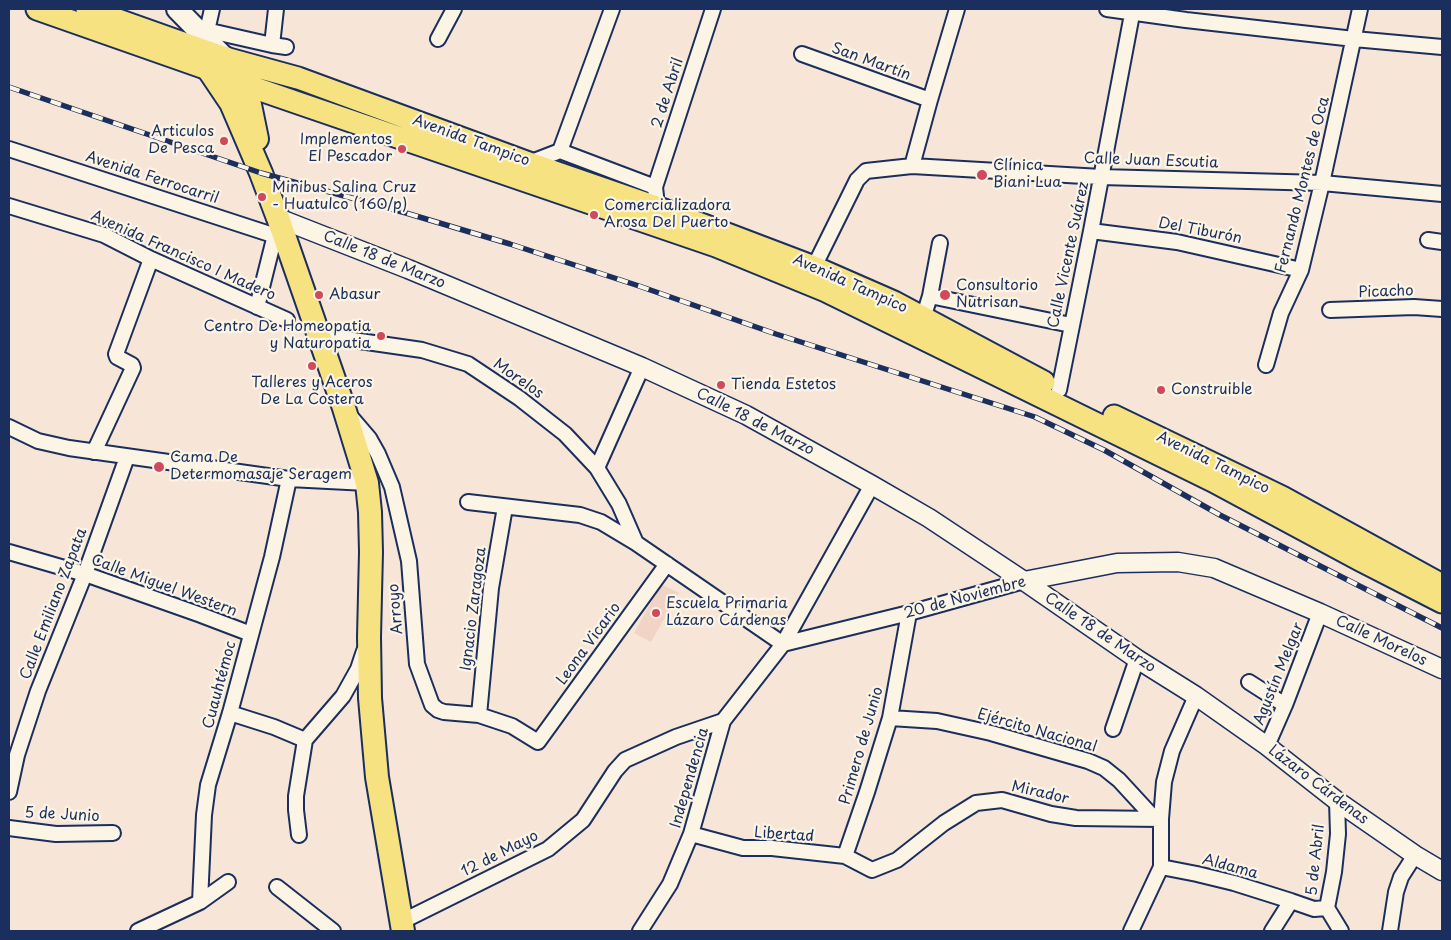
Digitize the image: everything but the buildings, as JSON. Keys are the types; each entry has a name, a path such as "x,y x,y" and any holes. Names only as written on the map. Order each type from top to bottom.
{"highway":[{"path":"199,36 216,64 230,103 261,172 279,231 344,408 367,483 371,552 368,637 370,698 377,777 402,927"},
{"path":"216,64 243,84 253,118 261,172"}],"main road":[{"name":"Avenida Tampico","path":"38,9 216,64 298,78 528,163 656,197 810,275 826,291 921,327 1203,458 1282,497 1442,585"},
{"path":"87,9 199,36"},
{"path":"177,9 199,36"},
{"name":"Avenida Tampico","path":"243,84 716,246 810,275"},
{"name":"Avenida Tampico","path":"921,327 1442,602"}],"street":[{"path":"212,9 199,36 279,46 276,9"},
{"path":"438,39 454,9"},
{"path":"560,151 612,9"},
{"name":"2 de Abril","path":"656,197 713,9"},
{"path":"912,166 957,9"},
{"path":"1107,9 1188,14 1354,39 1442,47"},
{"name":"Fernando Montes de Oca","path":"1266,365 1280,313 1302,270 1360,9"},
{"name":"Calle Vicente Suárez","path":"1059,390 1102,177 1132,11"},
{"name":"San Martín","path":"802,54 930,100"},
{"name":"Avenida Ferrocarril","path":"9,149 279,231"},
{"path":"528,163 560,151 656,197"},
{"name":"Calle Juan Escutia","path":"810,275 857,180 866,171 912,166 1102,177 1322,183 1442,194"},
{"name":"Avenida Francisco I Madero","path":"9,206 104,236 257,308 287,320"},
{"path":"257,308 279,231"},
{"name":"Calle 18 de Marzo","path":"279,231 416,272 642,367 746,415 928,518 1137,659 1196,696"},
{"name":"Del Tiburón","path":"1091,231 1177,242 1302,270"},
{"path":"921,327 930,296 940,243"},
{"path":"94,452 133,368 132,365 117,357 116,354 151,258"},
{"path":"930,296 1071,325"},
{"name":"Picacho","path":"1330,310 1414,307 1442,309"},
{"name":"Morelos","path":"318,335 422,350 468,364 519,398 565,434 597,468 619,504 636,543"},
{"path":"597,468 642,367"},
{"name":"Arroyo","path":"344,408 369,438 392,487 409,561 418,664 432,705 444,712 478,715 512,726 538,742"},
{"path":"9,427 38,442 94,452 289,479 367,483"},
{"name":"Calle Emiliano Zapata","path":"9,792 17,755 38,691 127,457"},
{"name":"Cuauhtémoc","path":"200,902 204,815 208,785 230,713 272,557 289,479"},
{"name":"Independencia","path":"640,931 670,884 691,834 723,721 783,644 872,485"},
{"path":"468,502 504,508 580,515 601,522 636,543 783,644"},
{"name":"Ignacio Zaragoza","path":"478,715 491,588 504,508"},
{"name":"Calle Miguel Western","path":"9,552 84,574 251,634"},
{"name":"20 de Noviembre","path":"783,644 910,613 1024,581 1117,563 1178,562 1214,568 1320,613"},
{"name":"Leona Vicario","path":"538,742 667,564"},
{"name":"Primero de Junio","path":"845,856 890,718 910,613"},
{"name":"Calle Morelos","path":"1320,613 1442,669"},
{"name":"Agustín Melgar","path":"1266,746 1285,705 1320,613"},
{"path":"299,835 296,796 305,740 343,696 350,685 358,668 368,637"},
{"path":"1113,729 1137,659"},
{"path":"1249,682 1285,705"},
{"path":"1131,931 1160,867 1158,819 1167,766 1196,696"},
{"name":"Lázaro Cárdenas","path":"1196,696 1266,746 1337,801 1415,856 1442,871"},
{"path":"230,713 274,727 305,740"},
{"name":"Ejército Nacional","path":"890,718 937,721 991,733 1088,761 1104,768 1119,780 1158,819"},
{"name":"12 de Mayo","path":"402,927 548,849 583,820 615,771 625,760 676,738 723,721"},
{"name":"Mirador","path":"872,870 897,860 944,823 976,802 1002,800 1051,814 1076,818 1158,819"},
{"name":"5 de Abril","path":"1272,931 1290,901 1314,909 1328,908 1338,834 1337,801"},
{"name":"5 de Junio","path":"9,828 56,834 113,833"},
{"name":"Libertad","path":"691,834 743,848 772,848 845,856 872,870"},
{"path":"1390,931 1396,892 1402,877 1415,856"},
{"name":"Aldama","path":"1160,867 1234,883 1290,901"},
{"path":"138,931 200,902 228,882"},
{"path":"277,887 333,931"},
{"path":"1328,908 1342,931"}],"shaded area":[{"name":"Escuela Primaria Lázaro Cárdenas","path":"661,584 679,593 651,642 634,633"}],"railway":[{"path":"9,87 261,173 510,244 639,286 776,334 1035,417 1104,450 1220,515 1442,628"}],"place":[{"name":"Articulos De Pesca","path":"224,141"},
{"name":"Implementos El Pescador","path":"402,149"},
{"name":"Clínica Biani Lua","path":"982,175"},
{"name":"Minibus Salina Cruz - Huatulco (160/p)","path":"262,197"},
{"name":"Comercializadora Arosa Del Puerto","path":"594,215"},
{"name":"Abasur","path":"319,295"},
{"name":"Consultorio Nutrisan","path":"945,295"},
{"name":"Centro De Homeopatia y Naturopatia","path":"381,336"},
{"name":"Talleres y Aceros De La Costera","path":"312,366"},
{"name":"Tienda Estetos","path":"721,385"},
{"name":"Construible","path":"1161,390"},
{"name":"Cama De Determomasaje Seragem","path":"159,467"},
{"name":"Escuela Primaria Lázaro Cárdenas","path":"656,613"}]}
